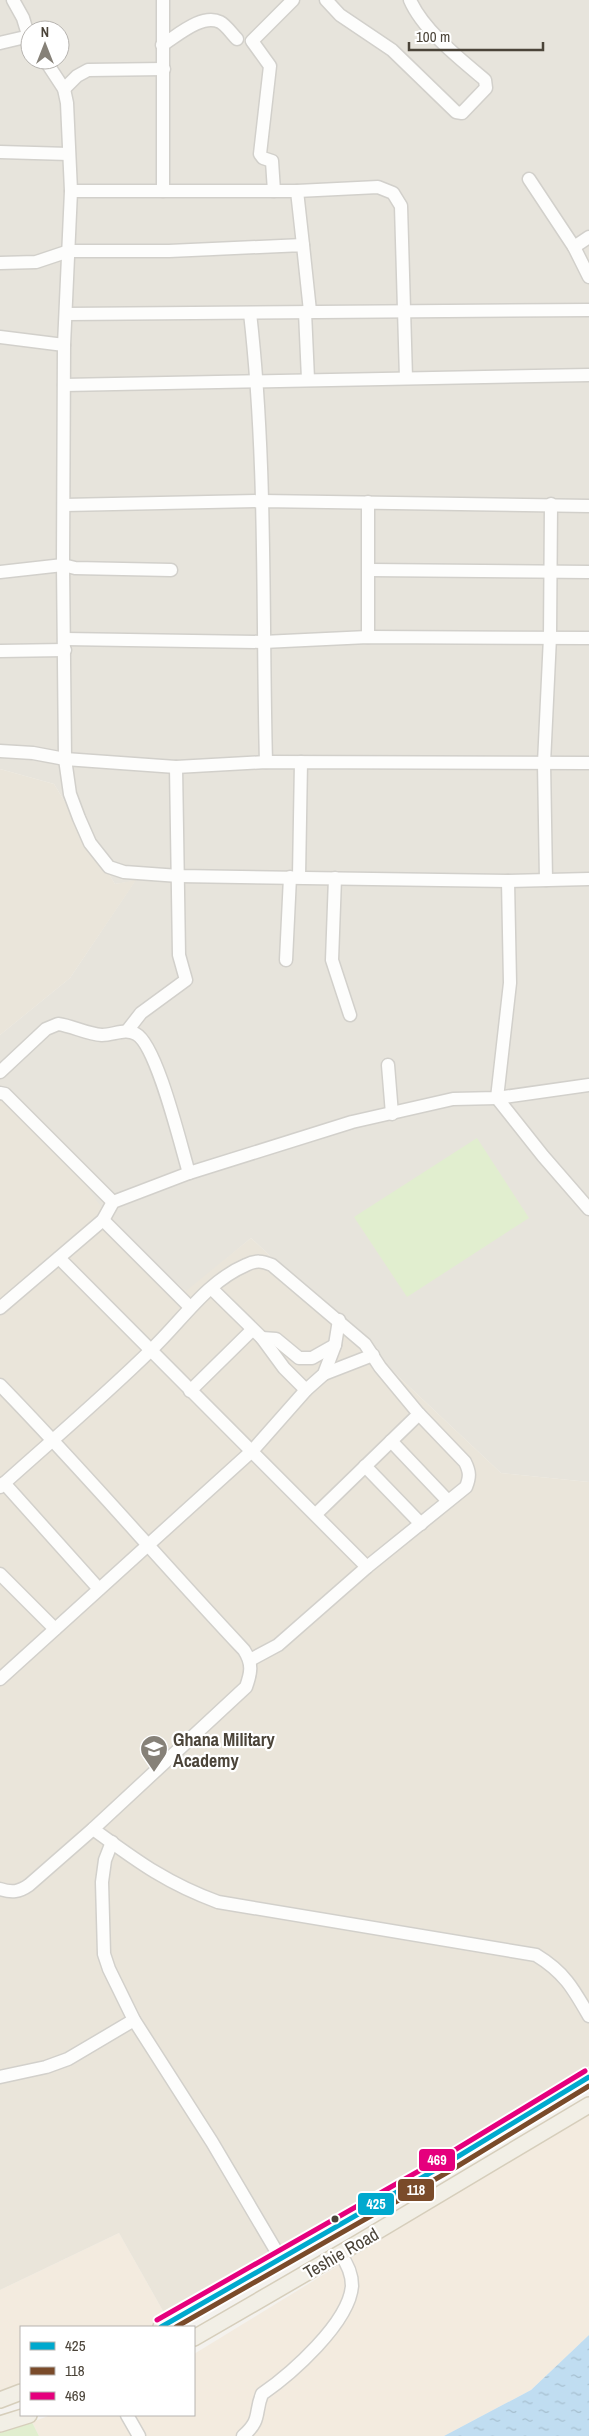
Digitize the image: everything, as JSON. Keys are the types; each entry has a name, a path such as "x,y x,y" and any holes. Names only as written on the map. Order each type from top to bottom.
{"main road":[{"name":"Teshie Road","path":"163,2326 444,2165 589,2076"},
{"name":"Teshie Road","path":"195,2337 340,2254 589,2104"},
{"path":"0,2400 20,2392"},
{"path":"0,2424 26,2416"}],"street":[{"path":"13,0 24,20"},
{"path":"162,0 164,191"},
{"path":"274,191 272,161 263,158 260,154 270,66 252,41 293,0"},
{"path":"326,0 340,15 392,50 456,112 462,113 486,88 485,80 452,52 415,11 410,0"},
{"path":"162,45 201,21 210,20 220,22 237,39"},
{"path":"0,43 20,40"},
{"path":"64,89 76,76 88,70 164,69"},
{"path":"52,70 64,89 71,191 64,345 63,565 65,759 70,794 90,843 109,866 124,872 179,876 295,876 508,881 589,879"},
{"path":"0,152 69,154"},
{"path":"529,179 574,247 589,277"},
{"path":"71,191 296,191 378,187 393,193 401,206 406,378"},
{"path":"296,191 303,245 307,311 308,379"},
{"path":"574,247 589,237"},
{"path":"0,263 36,262 68,251 169,251 303,245"},
{"path":"66,314 589,310"},
{"path":"250,313 258,380 266,762"},
{"path":"0,337 64,345"},
{"path":"64,385 589,375"},
{"path":"64,505 368,502 589,506"},
{"path":"368,502 370,570 368,637"},
{"path":"546,880 544,763 550,637 551,504"},
{"path":"0,572 63,565 75,568 171,570"},
{"path":"370,570 589,572"},
{"path":"0,651 65,644 263,642 368,637 589,638"},
{"path":"0,751 34,753 65,759 176,767 266,762 589,763"},
{"path":"286,960 295,876 301,762"},
{"path":"127,1031 141,1013 186,980 179,955 176,767"},
{"path":"335,878 332,960 350,1015"},
{"path":"508,881 510,983 497,1098 543,1156 589,1209"},
{"path":"113,1202 3,1093 2,1070 46,1029 58,1024 88,1033 106,1035 127,1031 137,1035 145,1043 157,1068 189,1173"},
{"path":"388,1065 392,1114"},
{"path":"0,1308 103,1220 113,1202 189,1173 352,1122 453,1098 497,1098 589,1086"},
{"path":"103,1220 190,1307"},
{"path":"59,1258 368,1567"},
{"path":"99,1588 2,1485 152,1350 190,1307 212,1289 245,1265 262,1261 272,1265 365,1344 380,1367 419,1414 465,1462 470,1472 466,1487 368,1567 278,1645 250,1660"},
{"path":"212,1289 257,1334 284,1368 306,1390"},
{"path":"324,1374 334,1345 339,1320"},
{"path":"190,1391 257,1334"},
{"path":"257,1334 276,1339 300,1358 312,1358 334,1345"},
{"path":"0,1679 253,1450 306,1390 324,1374 373,1356"},
{"path":"0,1385 53,1439 147,1546 244,1650 250,1660 251,1673 246,1687 93,1829 20,1891 10,1892 0,1889"},
{"path":"316,1514 419,1414"},
{"path":"391,1441 448,1501"},
{"path":"365,1466 421,1524"},
{"path":"0,1574 55,1629"},
{"path":"93,1829 163,1878 186,1890 218,1902 536,1955 555,1966 572,1987 589,2016"},
{"path":"112,1842 105,1860 102,1882 104,1954 109,1968 134,2020 212,2142 281,2259"},
{"path":"0,2077 46,2067 68,2059 134,2020"},
{"path":"243,2436 258,2419 259,2402 262,2394 325,2339 339,2318 352,2288 352,2279 347,2265 340,2254"},
{"path":"128,2416 139,2436"}],"shaded area":[{"path":"0,0 589,0 589,1482 501,1473 251,1238 187,1292 121,1236 0,1098 0,1035 70,978 135,881 115,884 54,784 0,769"},
{"path":"0,769 54,784 115,884 136,880 70,978 0,1035"},
{"name":"Ghana Military Academy","path":"0,1098 81,1178 121,1236 186,1291 251,1238 501,1473 589,1482 589,2066 550,2093 374,2196 359,2201 295,2238 268,2259 167,2318 119,2233 0,2290"},
{"path":"589,2112 589,2335 531,2390 444,2436 39,2436 32,2422 48,2416 195,2416 195,2353"},
{"path":"119,2233 167,2318 152,2326 20,2326 20,2384 0,2392 0,2290"}],"green space":[{"path":"477,1138 529,1218 407,1297 354,1217"},
{"path":"32,2422 39,2436 0,2436 0,2433"}],"water":[{"path":"589,2335 589,2436 444,2436 531,2390"}],"transit line":[{"name":"469","path":"157,2320 440,2159 585,2071"},
{"name":"425","path":"163,2326 444,2165 589,2077"},
{"name":"118","path":"178,2326 448,2172 589,2086"}],"place":[{"name":"Ghana Military Academy","path":"154,1773"}]}
